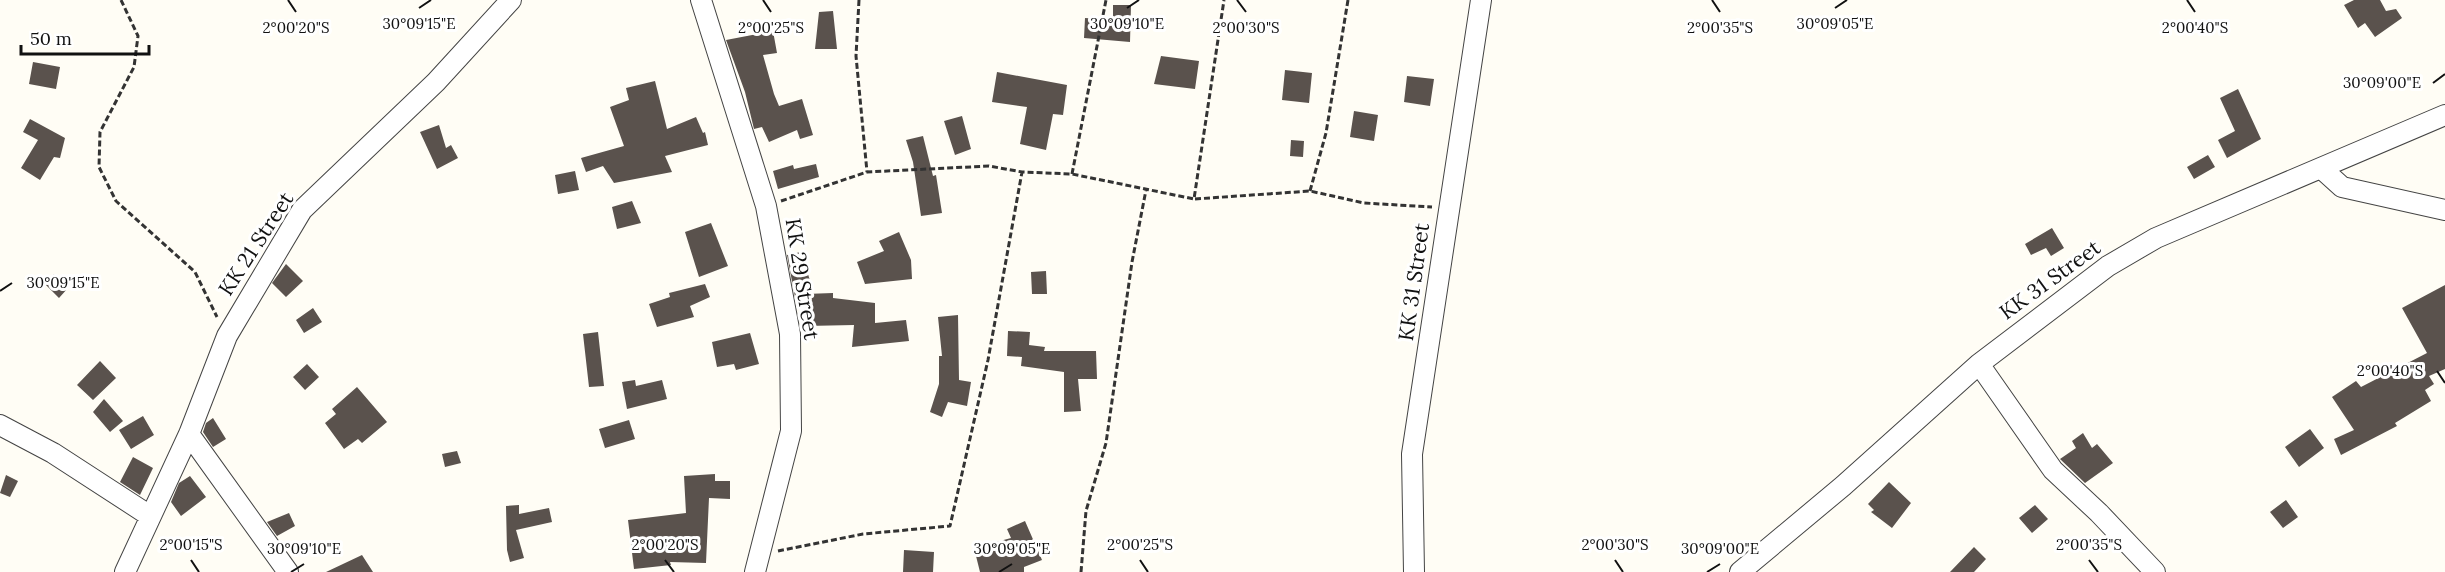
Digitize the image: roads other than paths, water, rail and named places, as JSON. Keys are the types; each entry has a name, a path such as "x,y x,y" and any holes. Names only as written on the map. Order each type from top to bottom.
{"street":[{"name":"KK 21 Street","path":"125,572 189,434 227,336 302,210 436,82 511,0"},
{"name":"KK 29 Street","path":"701,0 765,206 790,334 791,431 757,563"},
{"name":"KK 31 Street","path":"1414,572 1412,454 1481,0"},
{"name":"KK 31 Street","path":"1740,572 1843,486 1979,364 2108,266 2156,238 2445,115"},
{"path":"2321,168 2342,187 2445,210"},
{"path":"1979,364 2053,470 2099,513 2155,572"},
{"path":"0,425 53,453 150,516"},
{"path":"189,434 288,572"}]}
